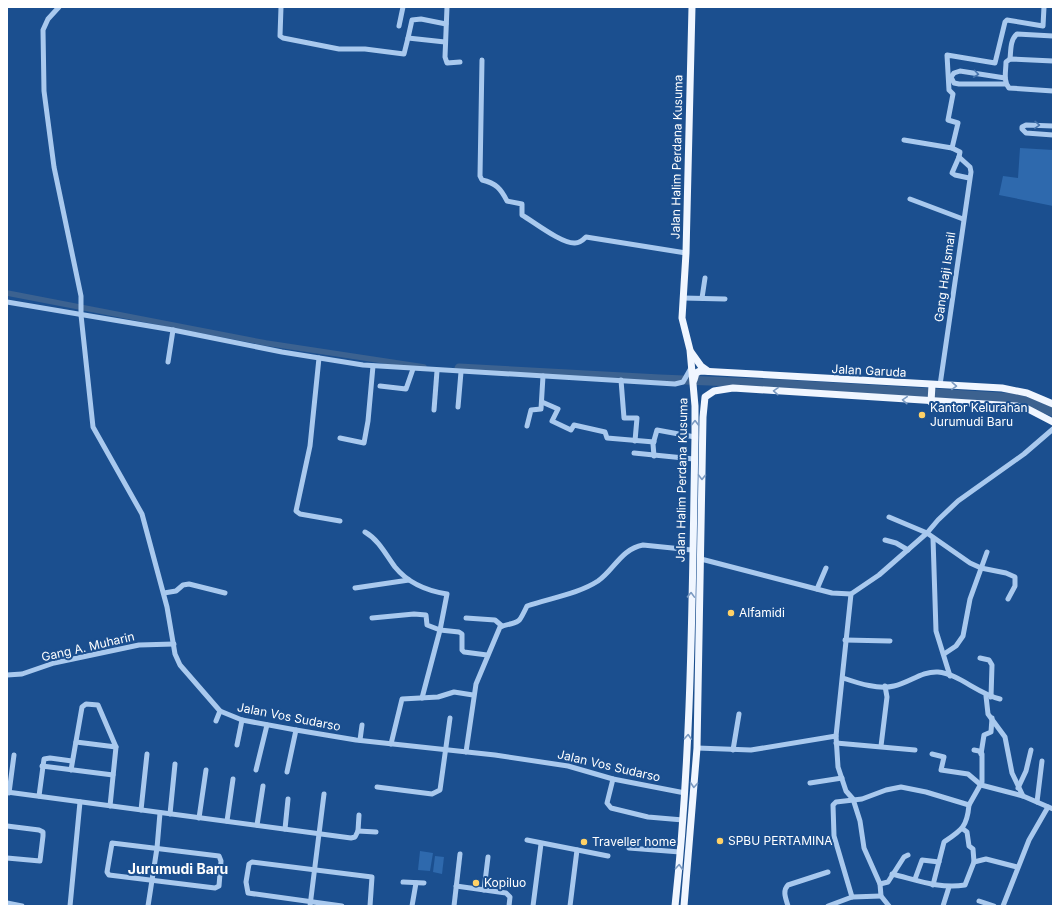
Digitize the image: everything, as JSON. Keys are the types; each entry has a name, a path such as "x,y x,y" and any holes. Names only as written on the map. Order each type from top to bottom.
{"main road":[{"name":"Jalan Halim Perdana Kusuma","path":"675,906 685,793 695,437 690,350 682,318 686,253 692,7"},
{"path":"690,350 695,359 709,372"},
{"name":"Jalan Garuda","path":"692,381 696,373 700,371 935,386 1002,388 1027,393 1053,404"},
{"path":"935,386 931,400 1016,406 1028,409 1053,422"},
{"name":"Jalan Halim Perdana Kusuma","path":"684,906 697,748 703,417 705,397 714,391 733,388 931,400"},
{"path":"691,620 700,620"},
{"path":"689,662 699,662"}],"street":[{"name":"Jalan Vos Sudarso","path":"59,7 48,19 43,30 44,91 54,167 81,304 93,427 139,506 164,593 175,654 180,664 220,711 242,720 360,740 466,752 568,766 613,779 685,793"},
{"path":"281,7 280,36 283,38 339,48 365,49 404,54 412,20 421,19 446,24"},
{"path":"399,26 403,7"},
{"path":"447,7 445,57 447,62 460,62"},
{"path":"952,148 957,135 958,123 948,120 952,94 949,90 948,55 995,63 1005,22 1007,20 1043,26 1044,7"},
{"path":"1005,84 1006,62 1010,59 1013,38 1018,34 1053,36"},
{"path":"408,38 445,42"},
{"path":"1010,59 1053,61"},
{"path":"482,60 480,176 482,180 491,182 500,188 507,201 522,204 522,215 539,224 544,231 574,243 580,242 586,237 686,253"},
{"path":"1005,78 960,71 954,72 951,77 954,83 959,84 1005,84 1009,88 1015,89 1053,91"},
{"path":"1053,126 1026,124 1022,126 1022,129 1026,133 1053,135"},
{"path":"904,140 952,148 960,152 952,173 969,178"},
{"name":"Gang Haji Ismail","path":"935,386 971,172 970,167 959,157"},
{"path":"910,199 963,219"},
{"path":"702,298 705,278"},
{"path":"683,298 725,299"},
{"path":"7,302 81,313 320,358 373,366 506,376 544,376 675,384 692,381"},
{"path":"168,362 173,330"},
{"path":"320,358 310,446 296,511 300,514 340,521"},
{"path":"340,438 364,443 368,421 373,366"},
{"path":"380,386 406,389 413,370"},
{"path":"434,410 437,371"},
{"path":"458,407 461,372"},
{"path":"527,426 531,410 541,408 544,376"},
{"path":"621,380 624,418 637,418 635,441"},
{"path":"542,402 558,409 552,421 571,430 574,425 605,432 607,438 654,442"},
{"path":"701,559 832,593 850,594 879,575 927,533 958,501 1024,454 1053,429"},
{"path":"654,456 654,442 657,430 695,437"},
{"path":"634,453 694,459"},
{"path":"889,517 927,533 970,563 981,568 1006,573 1016,577 1015,586 1008,599"},
{"path":"365,532 374,537 397,569 409,580 431,591 447,594 440,630 422,698"},
{"path":"933,538 936,631 950,676"},
{"path":"885,540 896,543 908,550"},
{"path":"466,752 473,695 487,655 500,627 516,624 520,620 527,606 577,590 598,580 620,557 636,546 643,545 692,550"},
{"path":"944,654 956,646 964,636 970,599 987,552"},
{"path":"817,589 826,568"},
{"path":"355,588 409,580"},
{"path":"164,593 176,591 183,585 189,584 224,593"},
{"path":"850,594 843,678 836,736 838,767 846,791 853,799 860,820 864,848 880,884 881,896 889,906"},
{"path":"372,618 414,614 426,615 427,625 440,630 459,632 462,634 462,650 464,652 487,655"},
{"path":"466,618 495,620 502,626"},
{"path":"845,640 890,641"},
{"name":"Gang A. Muharin","path":"7,675 22,674 54,663 139,645 174,644"},
{"path":"980,658 989,660 992,665 987,710 1005,737 1012,774 1023,796"},
{"path":"843,678 877,686 894,686 927,673 938,672 950,676 989,696 1000,699"},
{"path":"881,746 887,697 885,686"},
{"path":"392,744 402,699 438,697 454,692 473,695"},
{"path":"71,770 82,707 86,704 93,703 98,705 116,747 110,806"},
{"path":"216,721 220,711"},
{"path":"733,750 739,714"},
{"path":"377,787 432,794 438,793 440,790 450,718"},
{"path":"933,885 944,842 963,829 968,818 969,805 981,785 981,754 984,736 991,732 992,718"},
{"path":"237,745 242,720"},
{"path":"256,770 267,725"},
{"path":"360,740 362,725"},
{"path":"287,772 296,730"},
{"path":"697,748 751,750 836,736"},
{"path":"76,742 116,747"},
{"path":"836,743 915,750"},
{"path":"974,750 979,751 981,754"},
{"path":"1018,788 1026,771 1031,750"},
{"path":"141,810 147,754"},
{"path":"932,754 944,757 941,770 968,774 981,785 1023,796 1051,808 1040,819 1017,867 1003,906"},
{"path":"14,755 8,793 351,838 355,837 358,831 359,815"},
{"path":"39,796 43,762 47,758 72,761"},
{"path":"1037,802 1042,761"},
{"path":"170,814 175,764"},
{"path":"42,766 113,775"},
{"path":"199,818 206,770"},
{"path":"810,783 842,778"},
{"path":"613,779 607,803 611,808 648,817 683,820"},
{"path":"227,821 233,780"},
{"path":"257,825 263,786"},
{"path":"852,897 834,836 832,809 836,802 853,799 862,800 886,790 901,787 926,792 969,805"},
{"path":"310,904 324,794"},
{"path":"285,829 288,799"},
{"path":"70,906 80,802"},
{"path":"148,906 157,848 160,813"},
{"path":"7,826 39,830 43,832 44,836 40,861 7,858"},
{"path":"892,874 933,885 949,887 965,885 974,862 972,849 969,846 967,832 963,829"},
{"path":"358,831 376,832"},
{"path":"527,840 541,844 608,856"},
{"path":"112,843 219,856 221,861 219,886 215,888 152,881 110,875 107,872 112,843"},
{"path":"533,906 541,844"},
{"path":"629,848 680,852"},
{"path":"570,906 577,850"},
{"path":"454,906 460,854"},
{"path":"880,884 888,882 904,857 908,855"},
{"path":"484,890 488,857"},
{"path":"974,862 986,858 1017,867"},
{"path":"915,879 922,860 939,862"},
{"path":"342,906 310,904 251,894 246,890 249,864 252,862 372,877 370,906"},
{"path":"788,906 784,894 785,888 788,885 828,872"},
{"path":"403,882 424,883"},
{"path":"412,906 416,882"},
{"path":"456,886 506,894 510,897 509,906"},
{"path":"944,906 949,887"},
{"path":"828,906 852,897 881,896"},
{"path":"979,902 994,906"},
{"path":"7,904 22,906"}],"shaded area":[{"path":"1020,148 1053,150 1053,206 999,195 1003,176 1018,178"},
{"path":"420,851 433,853 430,871 418,870"},
{"path":"435,856 444,857 442,874 433,872"}],"waterway":[{"path":"7,293 266,343 424,367"},
{"path":"459,368 782,384 1017,398 1053,412"}],"place":[{"name":"Kantor Kelurahan Jurumudi Baru","path":"922,415"},
{"name":"Alfamidi","path":"731,613"},
{"name":"SPBU PERTAMINA","path":"720,841"},
{"name":"Traveller home","path":"584,842"},
{"name":"Kopiluo","path":"476,883"}],"district":[{"name":"Jurumudi Baru","path":"178,869"}]}
